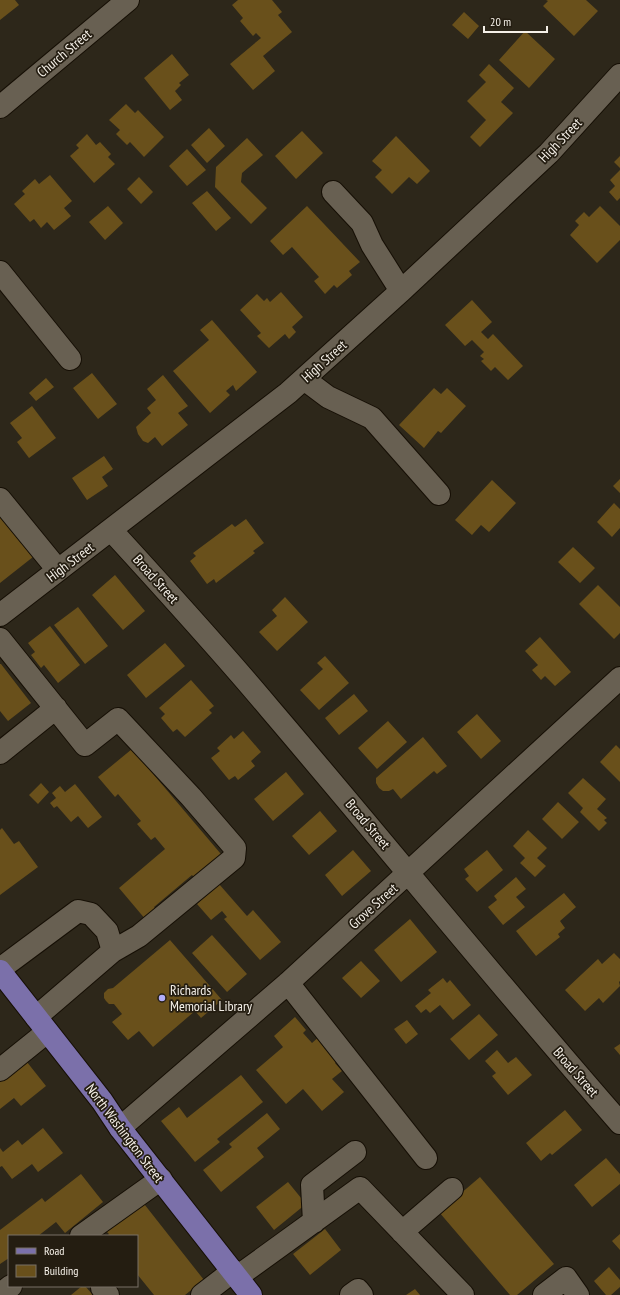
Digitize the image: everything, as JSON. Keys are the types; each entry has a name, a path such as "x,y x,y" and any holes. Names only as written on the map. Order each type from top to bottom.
{"main road":[{"name":"North Washington Street","path":"0,970 102,1101 120,1128 251,1295"}],"street":[{"name":"Church Street","path":"0,107 104,8 128,0"},
{"name":"High Street","path":"0,615 288,393 401,291 549,153 620,75"},
{"path":"333,192 362,223 372,245 401,291"},
{"path":"0,272 70,359"},
{"path":"304,379 328,397 372,418 439,494"},
{"path":"0,499 58,570"},
{"name":"Broad Street","path":"111,530 185,611 269,707 620,1123"},
{"path":"0,639 85,745 118,719 191,797 235,848 234,858 139,936 113,951 41,1024 0,1070"},
{"name":"Grove Street","path":"120,1128 288,983 620,678"},
{"path":"0,753 56,708"},
{"path":"0,970 78,911 91,914 107,930 113,951"},
{"path":"288,983 426,1158"},
{"path":"314,1222 312,1185 355,1152"},
{"path":"82,1235 161,1179"},
{"path":"202,1295 314,1222 360,1188 462,1295"},
{"path":"402,1232 452,1189"},
{"path":"544,1295 566,1278 578,1295"},
{"path":"0,1294 10,1287"},
{"path":"351,1295 358,1290 362,1295"}],"building":[{"path":"0,0 15,0 19,5 0,20"},
{"path":"238,0 272,0 282,12 278,15 292,32 263,56 275,71 253,90 230,64 261,38 256,33 253,36 240,21 243,18 232,5"},
{"path":"546,0 586,0 598,11 574,36 543,6 548,1"},
{"path":"464,12 479,26 468,39 452,25"},
{"path":"525,31 555,59 529,88 499,60"},
{"path":"172,54 189,75 179,83 181,85 175,91 182,100 170,110 144,78"},
{"path":"489,64 514,88 501,102 513,113 480,147 470,137 486,120 467,101 486,82 479,75"},
{"path":"126,104 135,113 138,110 164,137 144,157 130,142 127,145 116,134 120,130 109,120"},
{"path":"209,128 225,146 207,163 191,145"},
{"path":"302,131 323,153 296,179 275,156"},
{"path":"87,134 96,145 100,142 111,154 108,157 115,164 94,183 70,156 79,148 76,145"},
{"path":"396,136 430,171 417,184 409,177 392,194 375,177 382,170 372,161"},
{"path":"247,138 263,155 242,173 241,182 267,208 251,224 215,187 216,167"},
{"path":"187,149 206,170 187,186 169,166"},
{"path":"620,156 620,168 614,162"},
{"path":"620,170 620,198 617,201 609,192 615,186 610,180"},
{"path":"50,175 72,201 64,208 71,216 54,230 47,222 41,228 34,219 30,222 14,204 25,194 22,191 35,179 39,184"},
{"path":"139,177 153,192 141,204 127,189"},
{"path":"207,191 231,218 216,231 192,203"},
{"path":"108,206 123,223 105,240 89,222"},
{"path":"307,206 360,262 349,271 352,275 337,288 334,285 325,294 314,281 319,277 292,247 283,255 270,241"},
{"path":"600,206 620,226 620,240 597,263 570,235 579,225 575,221 584,212 589,217"},
{"path":"281,292 303,317 292,327 296,332 289,339 285,334 269,348 257,336 261,333 240,310 257,294 264,301 267,298 270,302"},
{"path":"472,300 492,322 481,332 488,339 493,334 523,366 508,380 495,367 491,371 481,361 484,359 480,356 484,352 472,340 465,346 445,325"},
{"path":"212,320 257,372 236,391 233,385 226,391 230,395 210,413 173,371 209,340 200,330"},
{"path":"92,373 117,404 98,419 73,388"},
{"path":"163,375 188,406 178,413 188,425 162,446 155,437 148,443 143,441 138,434 136,427 151,413 147,408 156,400 147,389"},
{"path":"46,378 54,387 36,401 29,393"},
{"path":"434,388 441,394 447,388 466,406 441,433 438,431 424,448 399,425"},
{"path":"32,406 56,438 29,458 17,442 22,438 10,423"},
{"path":"104,456 113,469 102,477 108,486 87,500 72,478"},
{"path":"620,479 620,493 613,486"},
{"path":"492,480 516,503 489,532 481,525 472,535 455,520"},
{"path":"614,503 620,509 620,528 612,537 597,522"},
{"path":"0,517 33,557 0,583"},
{"path":"246,519 264,543 253,551 255,553 216,583 214,579 207,584 190,561 196,556 193,553 232,524 235,527"},
{"path":"573,547 595,568 580,583 558,562"},
{"path":"115,575 145,611 123,630 92,595"},
{"path":"598,585 620,607 620,633 614,639 579,604"},
{"path":"285,597 308,622 277,651 259,632 277,616 272,610"},
{"path":"78,607 108,646 85,664 54,625"},
{"path":"50,626 80,665 58,683 44,665 41,668 31,655 35,652 28,643"},
{"path":"540,637 571,672 555,686 545,676 541,680 532,670 538,665 525,651"},
{"path":"165,643 185,666 146,698 127,675"},
{"path":"325,656 349,683 319,710 300,690 323,669 317,663"},
{"path":"0,664 31,703 8,721 0,711"},
{"path":"191,680 214,706 209,710 212,713 185,737 177,729 173,732 161,718 165,714 159,708"},
{"path":"354,694 368,711 339,735 325,718"},
{"path":"477,714 501,741 481,759 457,732"},
{"path":"388,721 407,742 377,769 358,748"},
{"path":"243,731 261,752 251,761 255,766 238,780 235,776 229,780 211,758 220,751 217,748 231,735 234,739"},
{"path":"423,737 447,766 437,774 434,771 401,799 393,789 383,791 379,788 376,783 376,778"},
{"path":"616,745 620,749 620,782 600,762"},
{"path":"132,749 226,860 199,883 192,875 154,907 157,911 146,920 119,888 165,849 155,837 151,840 137,824 141,821 118,794 115,797 98,777"},
{"path":"286,772 304,794 273,821 254,799"},
{"path":"583,778 606,799 597,809 607,818 604,820 607,823 599,831 580,812 583,808 568,793"},
{"path":"41,783 49,792 38,804 29,795"},
{"path":"75,784 102,817 88,828 78,816 71,822 57,806 54,808 50,803 56,798 52,793 60,786 65,792"},
{"path":"558,802 579,822 562,839 542,819"},
{"path":"320,811 337,831 309,855 292,836"},
{"path":"2,828 14,844 19,841 38,867 0,895 0,830"},
{"path":"528,830 547,848 537,858 546,866 535,877 520,863 525,858 513,846"},
{"path":"353,850 371,871 342,896 325,875"},
{"path":"487,850 503,870 477,892 465,879 469,876 464,869"},
{"path":"516,877 526,889 516,897 525,907 503,925 488,907 497,900 494,896"},
{"path":"219,884 247,916 253,910 281,942 260,960 224,919 227,917 222,911 211,920 197,904"},
{"path":"564,893 576,907 560,921 565,928 558,934 560,937 536,956 516,931"},
{"path":"410,919 437,952 401,982 374,950"},
{"path":"212,935 247,974 227,992 192,953"},
{"path":"170,940 222,1000 201,1018 195,1011 153,1047 139,1031 128,1040 112,1022 122,1014 114,1004 109,1004 106,1001 104,998 104,993 108,989 113,988"},
{"path":"614,953 620,959 620,986 603,1003 599,998 585,1011 565,990 598,959 602,964"},
{"path":"361,961 380,981 361,998 342,978"},
{"path":"443,978 447,983 450,980 471,1005 453,1020 440,1005 430,1013 426,1009 421,1013 415,1006 431,993 428,990"},
{"path":"479,1014 498,1035 469,1060 450,1039"},
{"path":"295,1017 306,1030 303,1033 312,1043 331,1026 351,1049 335,1063 342,1071 332,1079 344,1092 322,1111 303,1089 286,1104 256,1070 283,1047 274,1036"},
{"path":"407,1020 418,1034 406,1044 394,1029"},
{"path":"620,1044 620,1055 614,1048"},
{"path":"497,1050 508,1063 516,1057 532,1075 508,1095 492,1076 496,1073 485,1061"},
{"path":"23,1057 46,1086 21,1106 14,1098 0,1109 0,1075"},
{"path":"241,1075 263,1102 217,1139 220,1142 195,1162 161,1121 179,1107 187,1118"},
{"path":"565,1110 582,1130 552,1155 550,1153 541,1161 526,1143"},
{"path":"267,1113 280,1129 257,1148 264,1157 221,1192 203,1170 232,1147 229,1144"},
{"path":"43,1128 63,1153 38,1172 32,1164 12,1179 2,1166 0,1167 0,1148 3,1152 18,1140 22,1145"},
{"path":"606,1158 620,1174 620,1184 592,1207 574,1185"},
{"path":"81,1174 103,1202 65,1233 56,1222 39,1235 8,1235 8,1259 0,1264 0,1230 42,1198 45,1202"},
{"path":"480,1177 554,1264 517,1295 510,1295 439,1212"},
{"path":"288,1182 306,1204 274,1230 256,1207"},
{"path":"141,1200 204,1280 185,1295 154,1295 138,1275 138,1235 108,1235 109,1234 104,1229"},
{"path":"325,1229 341,1250 310,1275 293,1254"},
{"path":"620,1234 620,1250 612,1241"},
{"path":"609,1267 620,1280 620,1287 611,1295 606,1295 594,1281"},
{"path":"81,1287 86,1287 93,1295 71,1295"},
{"path":"415,1289 420,1295 406,1295"}],"place":[{"name":"Richards Memorial Library","path":"162,998"}]}
